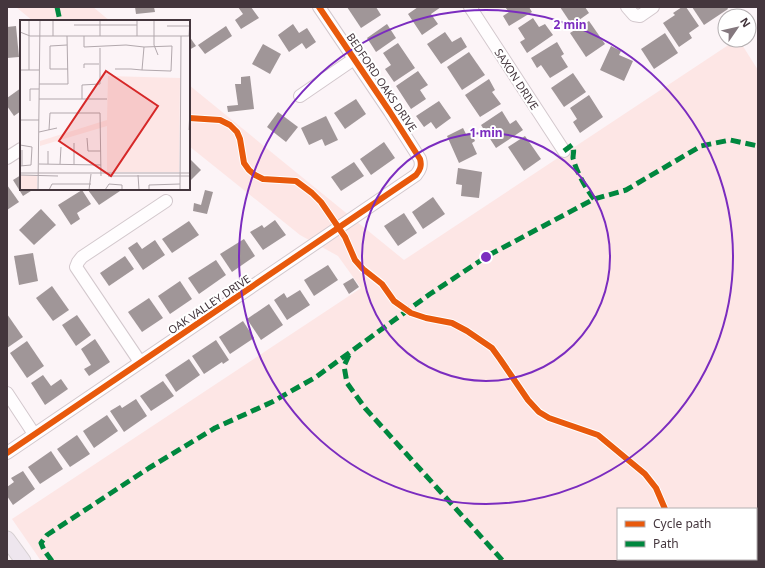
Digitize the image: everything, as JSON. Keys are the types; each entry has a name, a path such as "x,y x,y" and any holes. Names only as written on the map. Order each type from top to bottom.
{"main road":[{"path":"7,539 23,561"}],"street":[{"name":"BEDFORD OAKS DRIVE","path":"319,7 420,159 420,171"},
{"name":"SAXON DRIVE","path":"470,7 564,150"},
{"path":"627,7 634,16 640,16 653,7"},
{"path":"300,96 354,58"},
{"path":"7,158 20,150"},
{"name":"OAK VALLEY DRIVE","path":"7,453 410,180 420,171"},
{"path":"140,362 76,267 82,257 166,201"},
{"path":"7,393 34,434"}],"shaded area":[{"path":"16,7 93,7 109,20 32,20"},
{"path":"724,48 744,48 758,70 758,561 41,561 12,519 361,288 338,256 300,235 190,147 190,86 404,260"}],"building":[{"path":"135,7 154,7 155,12 136,14"},
{"path":"238,7 251,7 259,18 241,29 235,20 243,14"},
{"path":"347,7 376,7 381,15 361,28"},
{"path":"418,7 441,7 431,14 438,24 422,35 408,14"},
{"path":"505,7 529,7 532,12 509,26 503,16 509,12"},
{"path":"560,7 585,7 589,13 572,25"},
{"path":"682,7 686,7 699,26 689,33 692,38 679,47 663,23 675,15 673,13"},
{"path":"692,7 727,7 717,8 717,16 704,25"},
{"path":"533,18 539,27 545,24 553,35 527,53 520,42 525,39 518,28"},
{"path":"589,21 605,44 586,57 570,33"},
{"path":"293,24 299,33 307,28 316,42 306,49 302,43 289,52 278,35"},
{"path":"387,24 396,38 376,52 367,38"},
{"path":"16,26 19,57 7,58 7,27"},
{"path":"226,26 232,36 205,54 198,45"},
{"path":"445,32 452,42 461,37 467,47 441,64 427,44"},
{"path":"665,33 678,53 654,69 641,49"},
{"path":"190,37 196,46 190,49"},
{"path":"557,42 564,54 561,56 568,67 550,78 541,65 537,68 531,58"},
{"path":"398,43 415,68 394,82 385,69 391,65 383,53"},
{"path":"263,44 281,54 270,74 252,64"},
{"path":"611,46 621,51 619,55 633,61 624,81 600,70"},
{"path":"469,52 485,75 462,90 447,67"},
{"path":"418,71 428,85 420,90 426,99 411,109 396,86"},
{"path":"573,73 586,92 564,107 551,88"},
{"path":"250,76 254,109 228,112 227,106 238,105 235,84 241,84 241,77"},
{"path":"489,79 495,90 492,92 501,104 480,117 465,95"},
{"path":"20,89 20,112 14,116 7,106 7,98"},
{"path":"589,95 603,117 580,133 573,122 577,119 570,108"},
{"path":"356,99 366,114 345,129 334,113"},
{"path":"439,101 451,118 436,129 431,122 424,127 416,116"},
{"path":"502,111 510,124 516,120 523,130 496,148 481,125"},
{"path":"278,112 298,127 286,142 267,127"},
{"path":"326,116 338,140 325,146 322,139 309,145 301,128"},
{"path":"463,128 466,134 471,132 475,141 472,143 477,154 459,163 447,136"},
{"path":"525,136 541,159 524,171 508,147"},
{"path":"384,142 395,158 371,175 360,159"},
{"path":"190,159 201,170 190,181"},
{"path":"354,162 364,176 341,191 331,177"},
{"path":"458,168 482,172 479,198 461,196 462,185 456,184"},
{"path":"20,176 20,190 32,190 23,196 13,180"},
{"path":"7,185 19,202 7,210"},
{"path":"82,190 91,204 77,213 80,219 71,225 58,205"},
{"path":"88,190 122,190 99,205"},
{"path":"205,190 213,192 207,214 193,211 194,203 201,205"},
{"path":"433,197 445,214 423,229 412,212"},
{"path":"41,209 56,225 34,245 19,230"},
{"path":"404,213 417,233 398,246 384,226"},
{"path":"275,220 286,235 263,250 250,232 262,225 264,228"},
{"path":"189,221 199,235 172,253 162,239"},
{"path":"244,239 255,256 232,272 220,254"},
{"path":"155,240 165,255 143,270 128,248 137,242 142,249"},
{"path":"33,253 38,281 19,285 14,256"},
{"path":"125,256 134,269 109,286 100,273"},
{"path":"216,260 226,275 199,294 188,278"},
{"path":"328,265 338,280 314,296 304,280"},
{"path":"353,278 359,287 349,294 343,284"},
{"path":"180,281 192,299 170,314 158,296"},
{"path":"52,286 69,310 53,321 36,298"},
{"path":"300,290 310,305 287,320 274,300 284,293 287,298"},
{"path":"149,298 163,318 142,332 128,312"},
{"path":"269,304 283,325 261,340 247,319"},
{"path":"7,314 23,337 7,348"},
{"path":"77,315 91,335 76,346 62,325"},
{"path":"243,321 254,338 230,354 219,337"},
{"path":"95,339 110,362 89,376 84,369 91,365 81,349"},
{"path":"216,340 229,360 223,364 222,362 204,374 192,356"},
{"path":"27,341 44,366 27,378 10,353"},
{"path":"189,359 200,375 176,392 165,375"},
{"path":"43,375 51,386 61,379 68,389 45,405 31,383"},
{"path":"163,381 174,396 151,411 140,396"},
{"path":"136,399 147,416 124,432 110,411 120,405 122,408"},
{"path":"107,415 118,431 94,448 83,431"},
{"path":"77,435 90,454 70,467 57,449"},
{"path":"51,451 63,469 40,484 28,467"},
{"path":"23,471 35,489 13,505 7,496 7,487 14,482 11,478"}],"marked path":[{"path":"57,7 60,20"},
{"path":"52,561 41,543 47,535 149,468 215,428 272,402 316,377 430,294 489,255 594,199 626,190 701,146 730,140 758,146"},
{"path":"564,151 572,145 574,150 573,158 576,168 594,199"},
{"path":"349,355 344,366 347,383 365,408 503,561"}],"cycle path":[{"path":"7,453 416,175 420,170 420,159 319,7"},
{"path":"190,118 220,120 230,125 237,132 240,139 244,163 249,170 263,179 296,181 312,193 321,202 345,237 355,260 363,269 382,284 394,301 411,313 426,318 452,323 492,348 528,400 539,412 549,418 598,435 645,474 656,488 665,508"}]}
